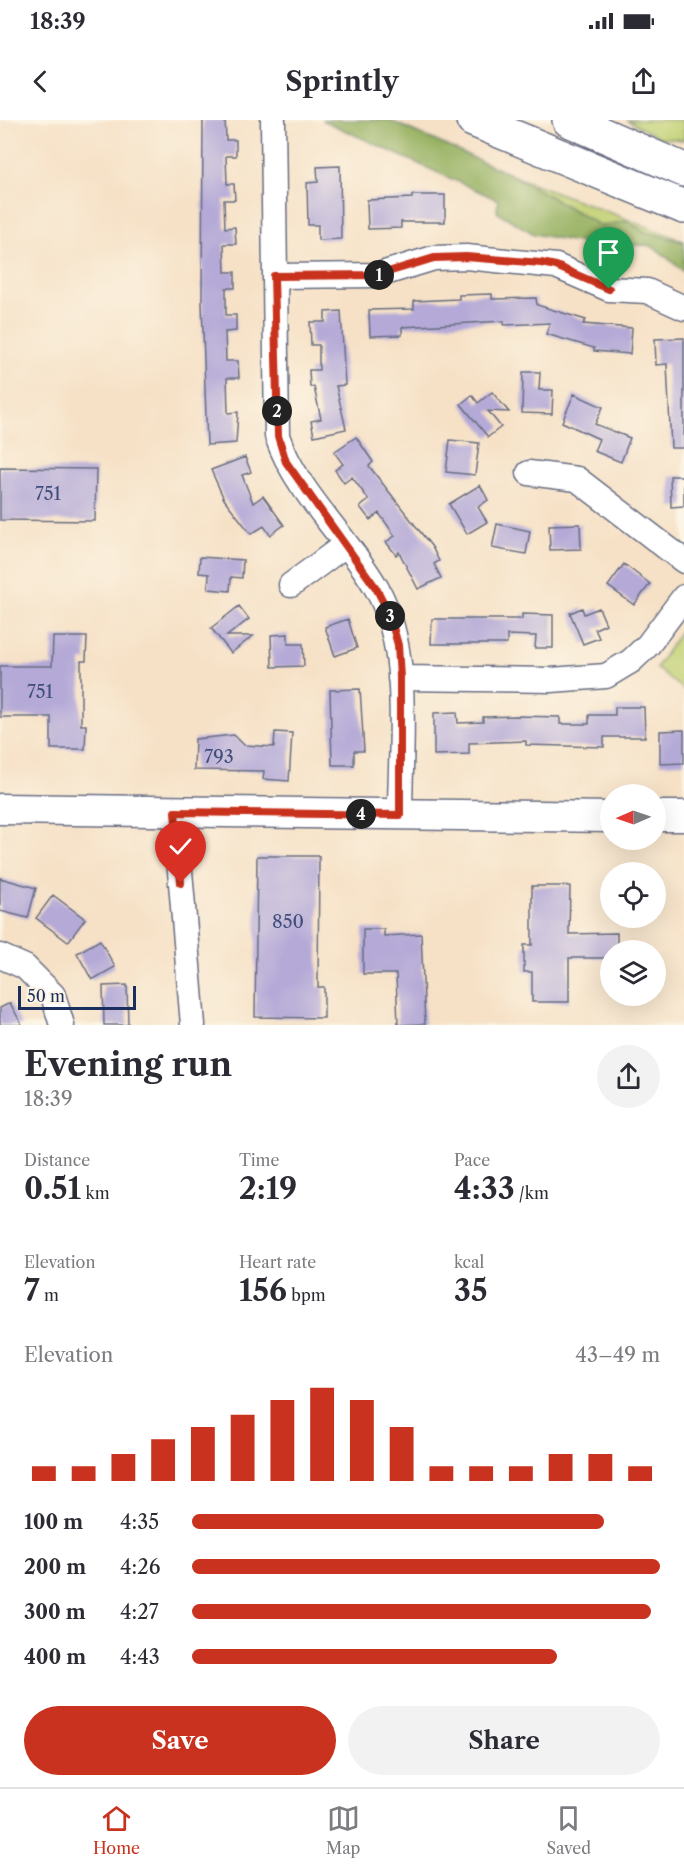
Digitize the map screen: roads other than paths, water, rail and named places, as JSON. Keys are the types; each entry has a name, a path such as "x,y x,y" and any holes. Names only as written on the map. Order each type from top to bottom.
{"highway":[{"path":"473,120 684,207"},
{"path":"577,123 684,148"},
{"path":"577,123 684,170"},
{"path":"603,174 684,222"}],"main road":[{"path":"0,809 600,816"},
{"path":"666,816 684,816"}],"street":[{"path":"273,120 278,436 286,462 376,588 389,613 398,645 400,678 400,815"},
{"path":"274,276 378,275 434,258 487,259 556,266 609,289 647,291 684,308"},
{"path":"529,473 577,479 684,561"},
{"path":"291,585 345,545"},
{"path":"400,678 551,680 606,676 632,661 648,645 684,597"},
{"path":"175,812 193,1025"},
{"path":"0,956 25,967 53,995 62,1025"}]}
